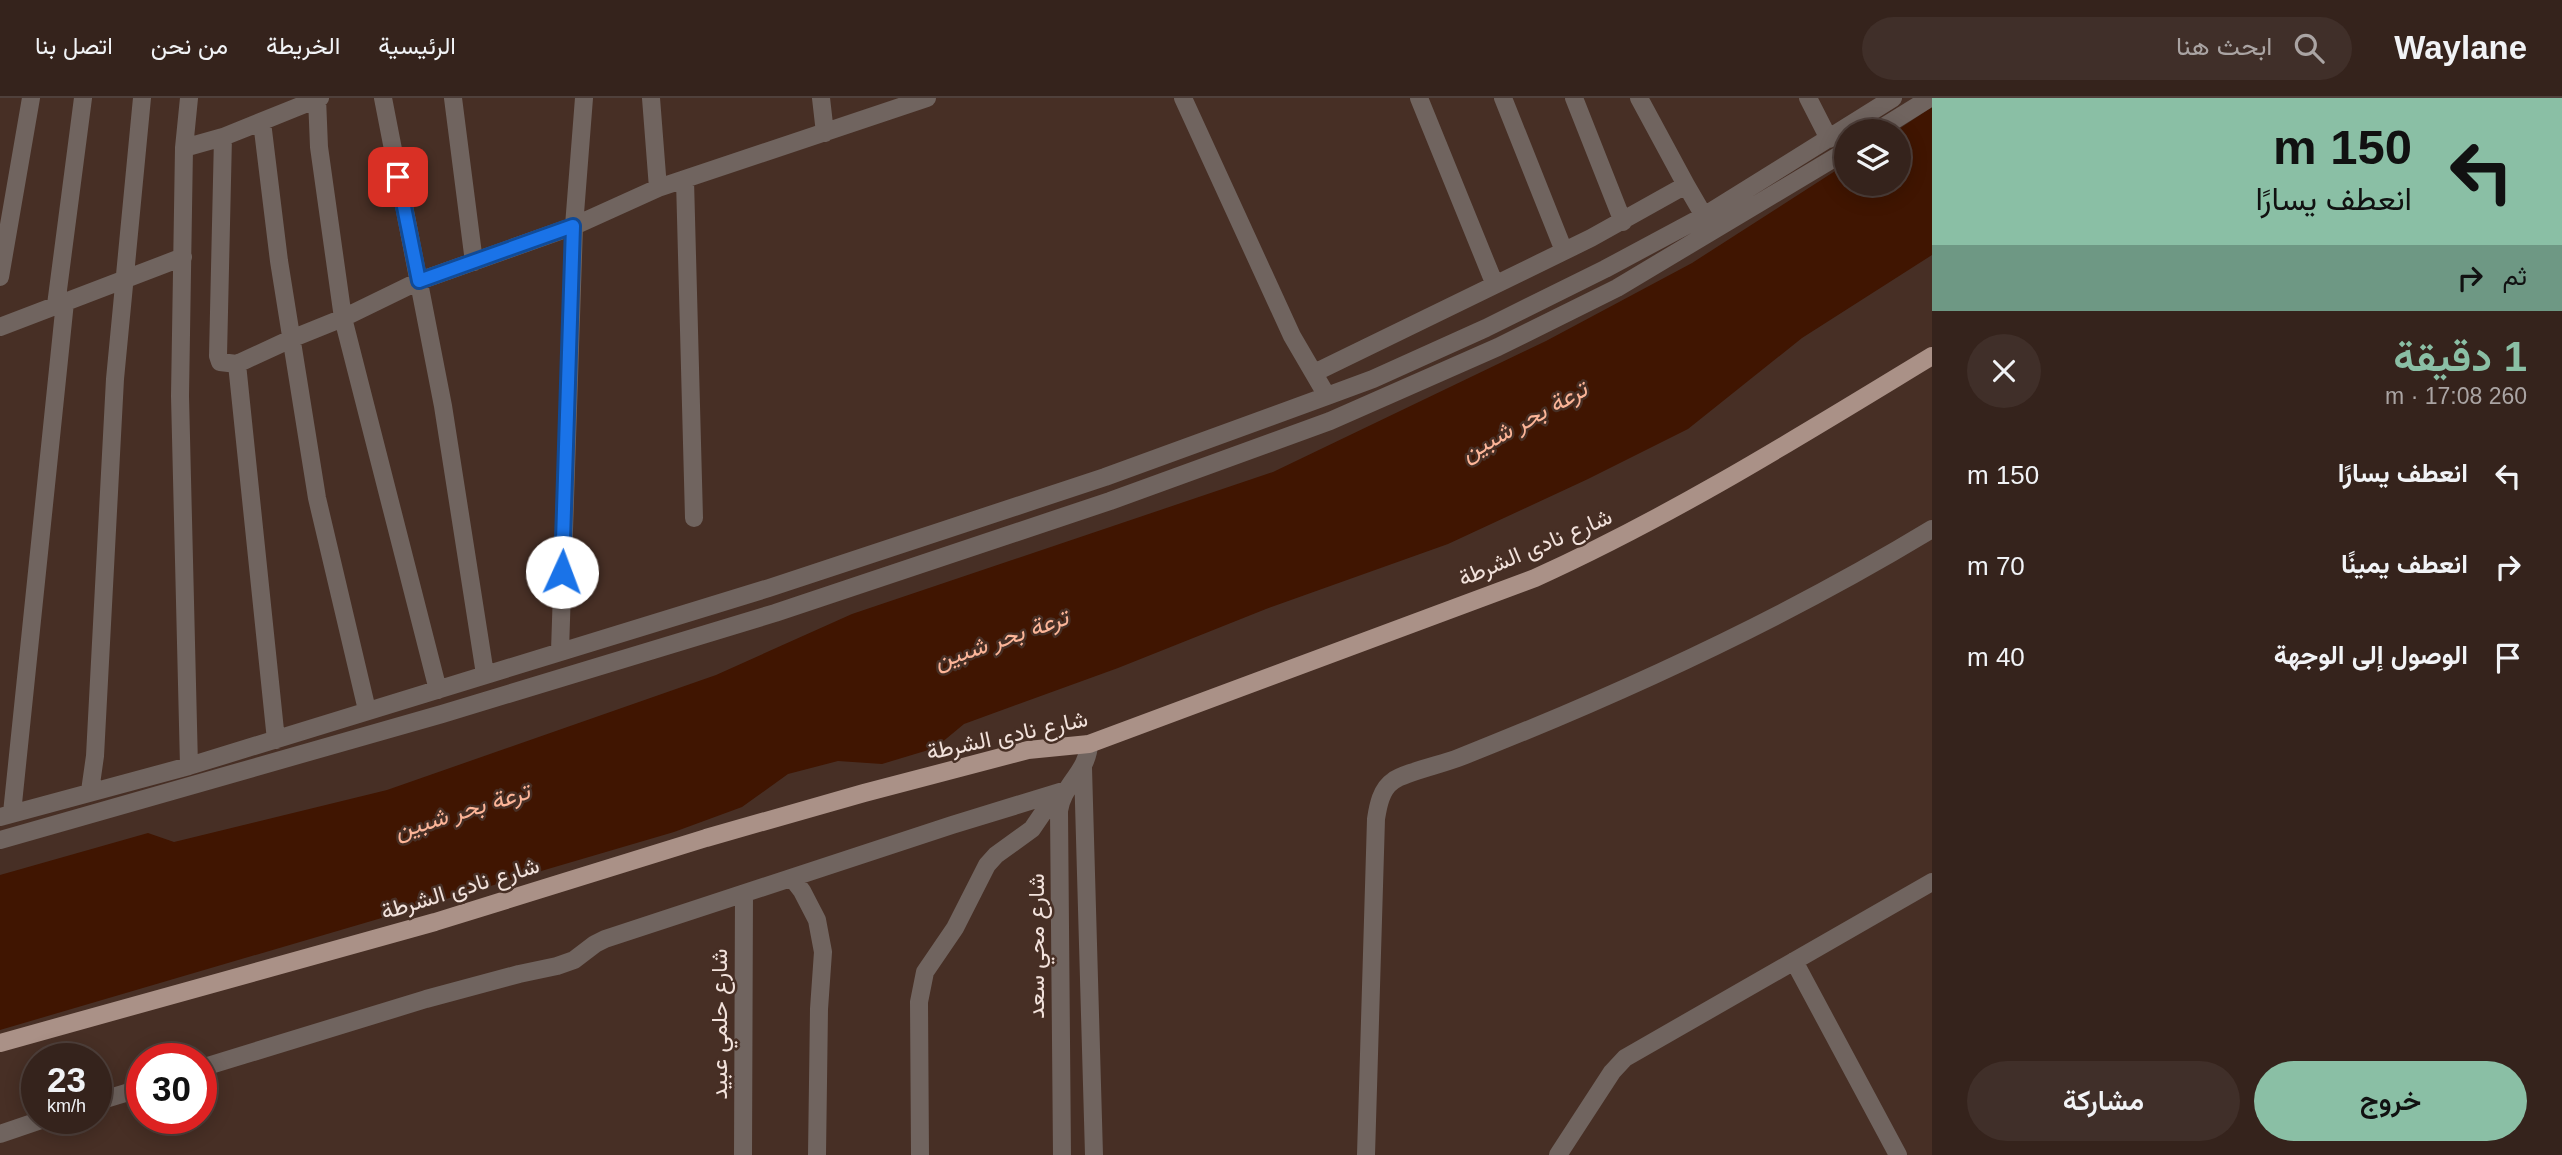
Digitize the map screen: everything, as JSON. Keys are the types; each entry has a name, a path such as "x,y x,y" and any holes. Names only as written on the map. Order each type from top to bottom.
{"main road":[{"name":"شارع نادى الشرطة","path":"0,1044 435,922 706,838 864,793 1028,750 1089,744 1535,578 1577,559 1700,495 1932,356"}],"street":[{"path":"0,277 31,98"},
{"path":"83,98 6,815 189,766 769,588 1105,477 1373,379 1486,328 1704,216 1829,139 1883,101"},
{"path":"90,791 95,756 114,392 142,98"},
{"path":"189,98 184,148 180,396 189,766"},
{"path":"184,148 223,138 318,98 319,147 343,318 438,690"},
{"path":"383,98 443,406 485,674"},
{"path":"453,98 474,262"},
{"path":"560,651 573,226 584,98"},
{"path":"651,98 658,188"},
{"path":"821,98 825,133"},
{"path":"1184,98 1292,336 1327,396"},
{"path":"1419,98 1495,285"},
{"path":"1503,98 1564,251"},
{"path":"1574,98 1623,222"},
{"path":"1639,98 1704,216"},
{"path":"1808,98 1829,139"},
{"path":"1896,119 1930,98"},
{"path":"223,138 217,350 220,362 237,364 343,318 419,281 573,226 658,188 917,100"},
{"path":"262,122 291,339 317,498 367,710"},
{"path":"0,840 442,714 775,613 1110,501 1330,421 1498,347 1617,288 1834,158"},
{"path":"685,180 694,518"},
{"path":"1314,373 1623,222 1686,185"},
{"path":"0,327 183,257"},
{"path":"237,364 276,740"},
{"path":"1366,1155 1376,819 1385,790 1393,780 1557,718 1682,661 1788,609 1932,529"},
{"name":"شارع محي سعد","path":"1062,1155 1059,811 1066,790 1083,768 1089,754 1089,744"},
{"path":"1083,768 1094,1155"},
{"path":"217,1063 426,999 557,966 574,960 605,939 1066,790"},
{"path":"920,1155 919,1002 925,972 955,928 987,865 1006,847 1032,829 1047,807 1066,790"},
{"path":"792,878 811,905 823,952 819,1009 817,1155"},
{"path":"1558,1155 1612,1072 1625,1058 1932,882"},
{"name":"شارع حلمي عبيد","path":"743,1155 744,894"},
{"path":"1794,961 1898,1155"},
{"path":"0,1134 21,1127"}],"water":[{"name":"ترعة بحر شبين","path":"1932,107 1932,255 1802,338 1688,429 1588,479 1448,544 1266,609 1118,668 964,724 935,748 882,764 838,761 788,774 742,807 674,832 0,1030 0,875 148,833 174,842 387,790 716,675 852,614 1273,472 1546,341 1692,263 1834,172 1834,196 1911,196 1911,121"}],"route":[{"path":"398,177 419,281 573,226 562,572"}]}
